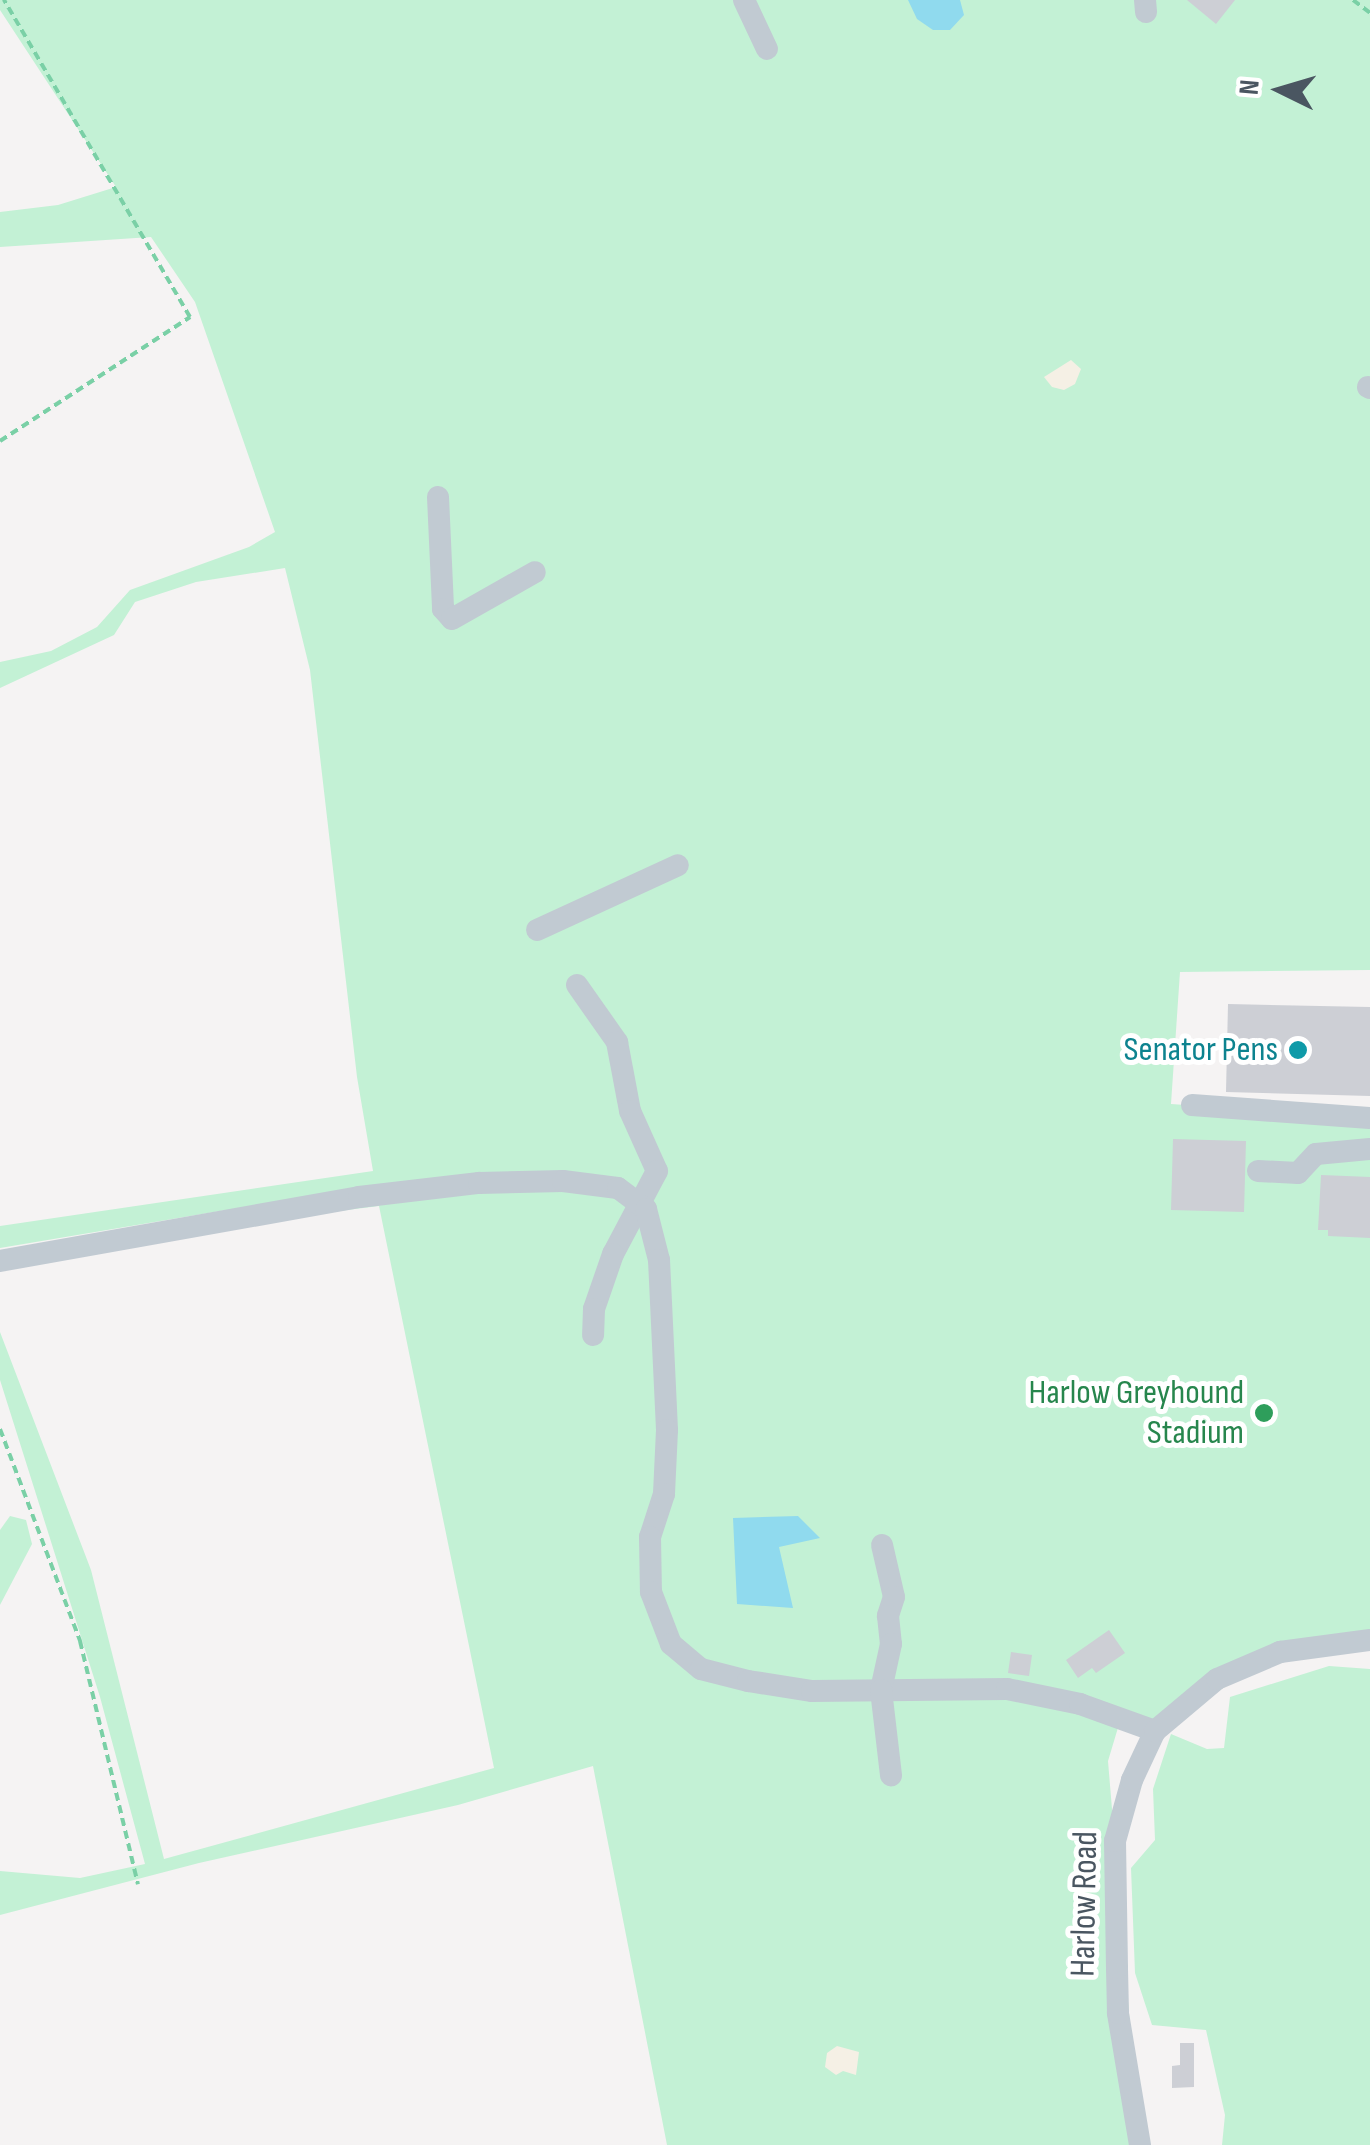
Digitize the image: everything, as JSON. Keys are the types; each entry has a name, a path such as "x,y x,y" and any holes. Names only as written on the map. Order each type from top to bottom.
{"street":[{"path":"744,0 767,49"},
{"path":"438,497 443,609 452,619 535,572"},
{"path":"537,930 678,866"},
{"path":"577,985 617,1042 627,1101 654,1158 655,1179 613,1254 594,1309 594,1336"},
{"path":"1192,1106 1370,1118"},
{"path":"1258,1171 1298,1173 1316,1154 1332,1149 1370,1150"},
{"path":"0,1261 258,1212 479,1183 563,1181 618,1188 646,1209 659,1260 667,1430 664,1494 650,1536 651,1592 671,1644 701,1669 748,1681 812,1691 1008,1689 1080,1704 1156,1731"},
{"path":"882,1546 894,1597 888,1616 890,1644 881,1690 891,1776"},
{"name":"Harlow Road","path":"1140,2145 1118,2012 1115,1841 1132,1780 1156,1731 1200,1690 1280,1652 1370,1640"}],"path":[{"path":"0,440 190,317 4,0"},
{"path":"1352,0 1370,13"},
{"path":"0,1428 80,1642 138,1884"}],"green space":[{"path":"0,0 1370,0 1370,970 1180,972 1171,1104 1370,1118 1370,1640 1280,1652 1155,1731 1120,1721 1108,1761 1140,2145 667,2145 593,1766 458,1805 199,1863 0,1915 0,1871 80,1878 145,1864 100,1697 0,1380 0,1332 91,1570 164,1859 494,1768 379,1206 235,1224 226,1210 0,1248 0,1226 373,1171 357,1077 310,670 285,568 196,582 135,602 114,635 0,688 0,662 51,651 97,627 130,590 249,547 275,532 195,302 151,237 0,247 0,212 58,205 116,187 0,10"},
{"path":"10,1516 26,1520 32,1544 0,1605 0,1530"},
{"path":"1329,1666 1370,1669 1370,2145 1222,2145 1225,2115 1206,2030 1152,2025 1135,1973 1131,1868 1155,1840 1153,1789 1171,1734 1207,1749 1224,1748 1230,1697"}],"sand":[{"path":"1071,360 1081,369 1075,384 1064,390 1052,387 1044,377"},
{"path":"837,2046 859,2052 856,2075 843,2071 836,2075 825,2067 827,2053"}],"water":[{"path":"908,0 960,0 964,15 950,30 933,30 917,19"},
{"path":"798,1516 820,1538 779,1547 793,1608 737,1604 733,1518"}],"building":[{"path":"1187,0 1235,0 1216,24"},
{"name":"Senator Pens","path":"1228,1004 1370,1007 1370,1096 1226,1092"},
{"path":"1173,1139 1246,1141 1244,1212 1171,1210"},
{"path":"1321,1175 1370,1177 1370,1238 1328,1236 1328,1230 1318,1230"},
{"path":"1109,1630 1125,1653 1096,1673 1092,1668 1078,1678 1066,1660"},
{"path":"1011,1652 1032,1655 1029,1676 1008,1673"},
{"path":"1180,2043 1194,2043 1194,2087 1172,2088 1172,2066 1180,2065"}],"place":[{"name":"Senator Pens","path":"1298,1050"},
{"name":"Harlow Greyhound Stadium","path":"1264,1413"}]}
